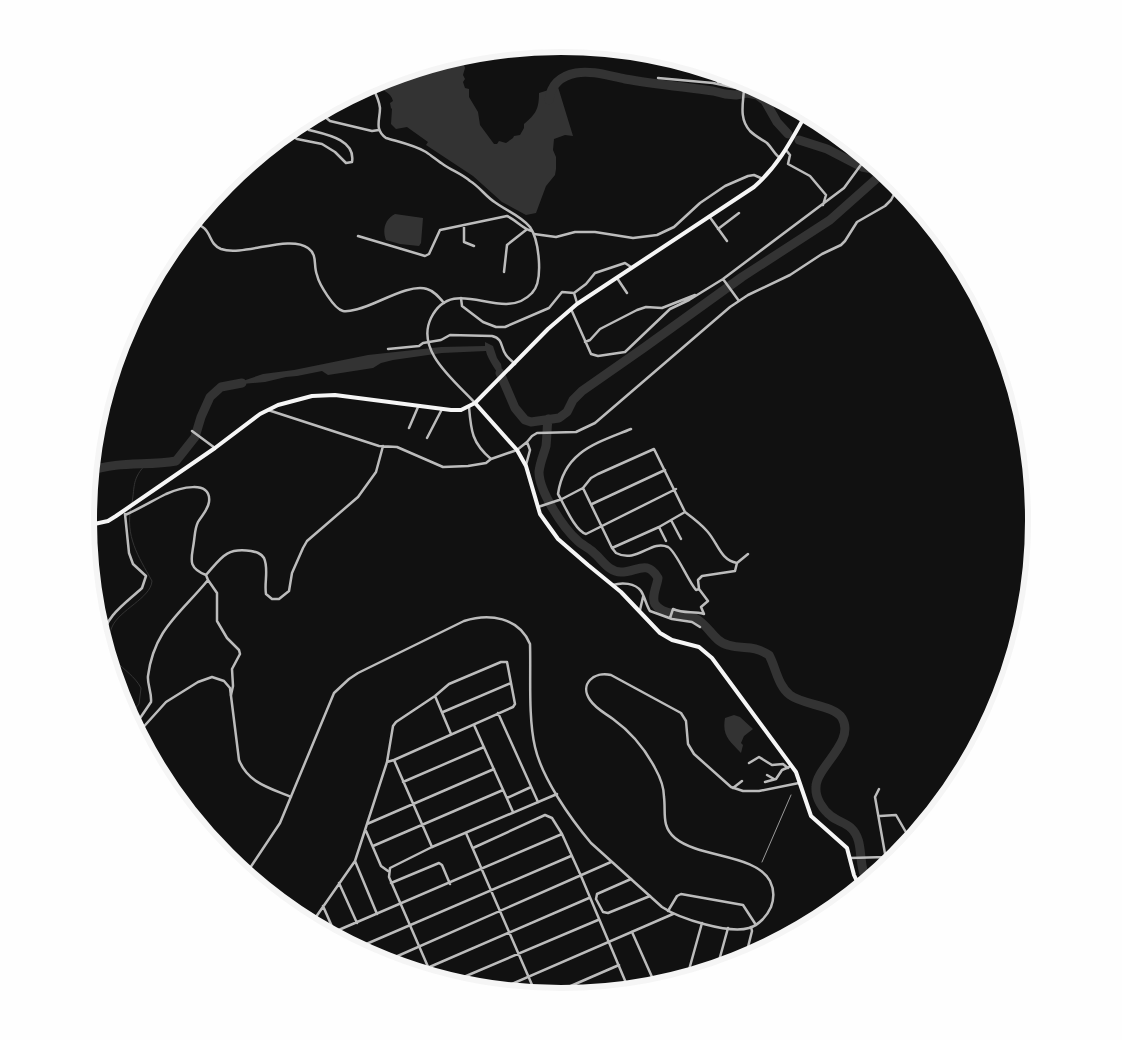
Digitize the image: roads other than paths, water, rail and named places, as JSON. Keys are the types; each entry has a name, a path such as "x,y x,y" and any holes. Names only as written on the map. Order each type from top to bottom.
{"main road":[{"path":"93,524 108,521 124,513 267,409 301,398 326,395 451,410 469,407 490,389 548,329 577,304 754,187 781,158 803,120"},
{"path":"475,403 517,450 526,466 544,521 558,539 614,585 660,633 672,640 699,647 708,654 790,767 800,783 811,816 847,848 857,881"}],"street":[{"path":"658,78 718,84 744,90 742,104 744,122 751,132 772,148 776,156 781,158"},
{"path":"718,84 719,80"},
{"path":"375,91 379,105 379,130 386,138 420,149 472,181 494,202 524,222 533,233 539,274 536,288 532,294 510,305 461,298 444,303 434,312 428,327 427,336 430,350 441,366 475,403"},
{"path":"325,116 330,121 372,131 379,130"},
{"path":"293,137 325,146 335,152 346,163 352,162 352,152 340,139 308,130 306,128"},
{"path":"786,150 790,155 788,164 810,176 826,195"},
{"path":"571,309 576,317 588,350 594,356 625,352 670,309 724,280 837,194 848,184 862,163"},
{"path":"358,236 425,256 430,254 440,230 507,216 533,233 556,237 575,232 595,232 633,238 657,235 674,227 700,203 725,186 748,176 754,175 763,179"},
{"path":"267,409 379,446 397,447 443,467 486,463 491,459 517,450 532,436 542,432 580,431 595,423 639,383 739,301 790,275 822,254 840,245 845,241 857,222 885,206 895,192"},
{"path":"826,195 837,194"},
{"path":"823,205 826,195"},
{"path":"718,229 739,213"},
{"path":"709,216 727,241"},
{"path":"199,224 206,228 212,239 222,249 235,251 291,243 308,248 315,257 316,275 322,286 337,308 343,311 365,308 414,288 425,288 434,292 444,303"},
{"path":"464,225 464,242 474,246"},
{"path":"504,272 508,245 526,230"},
{"path":"461,298 462,306 483,322 500,328 510,326 543,312 562,292 574,292 602,269 625,263 632,267"},
{"path":"616,277 627,293"},
{"path":"724,280 739,301"},
{"path":"574,292 577,304"},
{"path":"585,342 590,340 600,328 637,310 646,307 662,308 699,294"},
{"path":"388,349 419,346 423,343 441,340 450,335 492,336 501,340 505,354 513,365"},
{"path":"410,428 418,406"},
{"path":"469,407 473,436 478,446 491,459"},
{"path":"426,438 442,409"},
{"path":"631,429 585,448 568,466 562,476 558,494 574,523 582,533 586,534 676,489"},
{"path":"192,431 214,448"},
{"path":"526,466 530,450 527,442"},
{"path":"206,575 223,555 228,552 237,550 256,552 264,558 266,564 266,594 272,599 279,599 289,591 292,573 307,541 358,497 376,472 384,446"},
{"path":"540,506 562,499 583,488 590,478 654,449 676,489 686,512 708,532 723,556 728,561 737,563"},
{"path":"592,504 665,470"},
{"path":"106,627 116,611 142,588 145,583 146,576 133,564 129,553 124,513 180,489 202,488 208,495 209,501 197,524 190,559 195,569 206,575 217,593 217,621 227,638 239,650 240,654 232,669 233,686 231,696"},
{"path":"583,488 616,553 628,557 635,556 655,546 668,547 673,551 690,584 696,590 699,589"},
{"path":"612,548 659,527 686,512"},
{"path":"671,520 682,539"},
{"path":"659,527 666,541"},
{"path":"670,618 673,609 689,614 697,612 704,614 701,607 708,601 697,584 700,578 735,571 737,563 748,554"},
{"path":"139,720 151,702 148,676 155,646 164,629 208,580"},
{"path":"614,585 620,582 631,585 642,592 650,610 670,618 692,622 700,627"},
{"path":"640,610 643,597"},
{"path":"250,868 275,832 328,703 334,693 358,673 464,621 485,616 518,626 523,630 530,644 532,731 539,761 557,794 582,833 611,862 673,914 685,919 728,928 751,927 765,917 772,904 773,888 770,881 756,867 682,842 670,834 664,821 663,789 654,765 636,740 592,703 587,694 588,684 591,679 600,674 611,675 677,709 686,721 688,744 694,754 733,788 759,792 800,783"},
{"path":"315,918 355,861 387,762 393,726 396,722 435,696 449,684 504,661 508,665 515,704 513,707 387,762"},
{"path":"143,728 166,702 206,678 212,677 224,681 230,688 238,760 242,769 255,781 291,797"},
{"path":"443,712 511,683"},
{"path":"435,696 451,734"},
{"path":"498,713 538,802"},
{"path":"474,724 513,812"},
{"path":"403,782 484,747"},
{"path":"749,763 759,758 772,765 784,764 790,767"},
{"path":"394,760 432,848"},
{"path":"765,782 776,779 782,770 790,767"},
{"path":"367,824 494,768"},
{"path":"767,774 776,779"},
{"path":"733,788 742,781"},
{"path":"506,798 530,787"},
{"path":"879,789 875,797 886,856"},
{"path":"373,846 503,790"},
{"path":"388,871 392,866 557,794"},
{"path":"473,848 545,815 552,818 562,834 627,983"},
{"path":"879,816 896,815 907,834"},
{"path":"365,830 381,866 388,871 391,883 428,967 589,898"},
{"path":"466,833 533,986"},
{"path":"338,931 450,884 482,868 562,834"},
{"path":"365,944 571,856"},
{"path":"850,858 885,857"},
{"path":"355,861 378,914"},
{"path":"395,957 611,862"},
{"path":"391,883 439,863 442,865 450,884"},
{"path":"631,879 597,894 596,898 602,912 608,913 650,896"},
{"path":"338,884 356,923"},
{"path":"668,911 677,896 681,894 743,905 756,925"},
{"path":"323,906 332,928"},
{"path":"511,985 673,914"},
{"path":"463,977 599,920"},
{"path":"689,970 702,923"},
{"path":"748,948 752,931 751,927"},
{"path":"719,960 728,928"},
{"path":"632,932 653,979"},
{"path":"567,988 619,965"}],"waterway":[{"path":"549,100 557,82 565,76 582,72 725,94 754,94"},
{"path":"760,97 765,101 777,122 788,134"},
{"path":"799,140 827,149 858,165"},
{"path":"862,167 868,168"},
{"path":"500,373 515,408 525,420 531,422 559,418 567,412 573,400 582,391 742,277 830,220 878,177"},
{"path":"96,469 111,466 176,461 195,437 210,397 221,387 242,383"},
{"path":"548,419 546,446 539,472 540,480 547,499 572,535 612,570 621,572 641,568 650,569 658,578 654,601 659,608 669,613 695,618 704,624 723,643 753,648 769,655 780,682 790,695 802,701 832,710 842,718 845,727 844,736 822,771 818,779 816,791 818,799 825,810 833,818 849,826 855,833 860,846 864,875"},
{"path":"132,503 136,478 146,464"},
{"path":"108,637 116,621 141,599 152,581 131,537 131,507"},
{"path":"115,661 136,680 141,688 139,704 134,710"}],"railway":[{"path":"762,862 791,795"}]}
